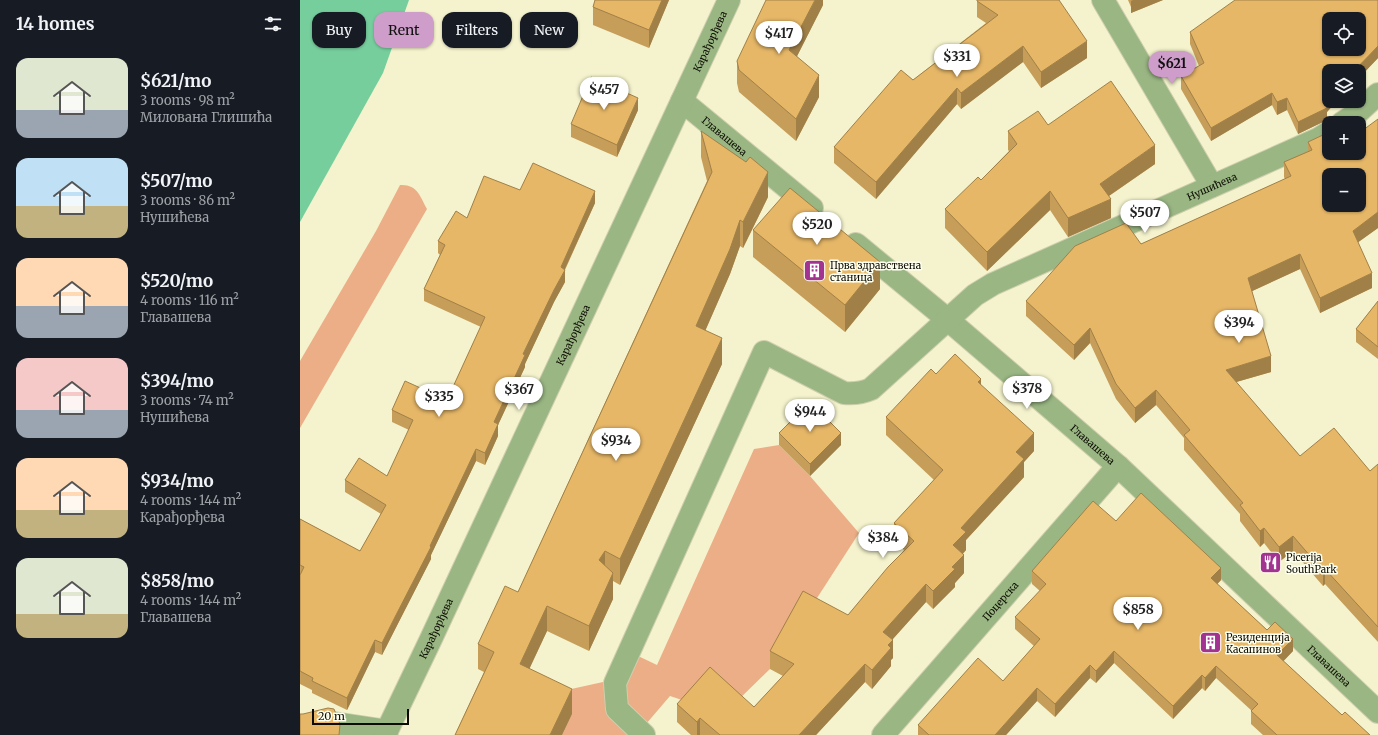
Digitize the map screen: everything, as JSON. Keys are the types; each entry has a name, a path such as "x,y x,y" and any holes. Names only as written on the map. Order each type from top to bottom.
{"street":[{"name":"Карађорђева","path":"386,733 729,0"},
{"path":"1103,0 1212,186"},
{"path":"1352,116 1378,94"},
{"name":"Главашева","path":"682,101 947,319 1118,466 1378,712"},
{"name":"Нушићева","path":"644,735 617,709 615,683 764,352 844,393 863,393 871,389 975,295 993,284 1322,136"},
{"name":"Поцерска","path":"883,735 1118,466"},
{"path":"300,729 327,722 386,733"}],"shaded area":[{"path":"300,0 409,0 405,12 374,12 374,48 392,48 383,73 300,222"},
{"path":"400,185 410,186 414,189 420,195 427,209 300,428 300,361 376,231"},
{"path":"779,445 810,476 859,533 808,612 803,609 770,669 732,706 694,704 670,696 640,731 644,735 562,735 572,714 535,697 603,682 615,683 636,655 657,665 754,449"}],"building":[{"path":"595,0 662,0 649,30 593,7"},
{"path":"766,0 815,0 789,50 819,75 796,119 739,70 737,61"},
{"path":"977,0 1059,0 1087,41 1041,72 1023,46 961,93 957,88 876,182 834,147 901,70 913,80 998,15"},
{"path":"1235,0 1378,0 1378,46 1361,64 1322,64 1322,108 1327,108 1298,122 1287,98 1277,102 1272,93 1211,128 1181,76 1204,63 1190,32"},
{"path":"591,77 638,98 617,145 571,124"},
{"path":"1111,81 1155,145 1100,184 1111,199 1068,218 1050,191 987,252 945,209 978,177 981,180 1017,144 1008,131 1038,111 1048,125"},
{"path":"1378,119 1378,212 1353,231 1372,273 1320,298 1300,254 1248,278 1271,356 1226,370 1300,456 1334,428 1370,471 1378,464 1378,627 1325,569 1323,571 1293,536 1279,547 1264,528 1260,531 1240,505 1243,503 1184,435 1190,430 1156,390 1135,408 1116,384 1090,328 1074,345 1026,301 1075,246 1126,223 1141,244 1291,176 1284,162 1312,150 1308,142 1322,135 1322,160 1366,160 1366,128"},
{"path":"701,131 746,162 750,157 768,172 743,222 740,220 730,249 696,326 722,338 620,559 605,551 599,560 613,573 589,626 547,606 520,664 572,689 550,735 455,735 494,652 478,644 505,586 518,592 712,172"},
{"path":"533,163 595,191 561,267 565,270 523,354 525,355 494,422 498,424 485,453 476,449 430,546 431,547 382,643 375,640 347,698 312,681 313,678 300,671 300,575 304,567 300,565 300,519 360,551 386,505 345,480 359,458 387,476 413,420 392,410 405,381 447,400 485,317 424,289 445,245 438,241 456,211 467,218 484,176 520,190"},
{"path":"790,188 880,262 845,305 753,230"},
{"path":"1378,301 1378,347 1356,329"},
{"path":"955,354 981,379 978,382 1034,433 1016,452 1024,459 961,528 966,532 953,545 964,555 952,567 955,569 933,591 926,584 883,632 893,640 888,645 891,648 872,670 865,664 799,735 720,735 700,718 697,722 677,704 710,667 754,707 794,664 770,651 803,591 848,615 888,567 914,541 894,523 943,470 886,417 931,369 936,374"},
{"path":"810,402 841,433 810,464 779,433"},
{"path":"1141,493 1221,568 1211,578 1267,630 1275,622 1293,639 1277,655 1342,715 1345,712 1370,735 1277,735 1251,711 1258,704 1216,666 1205,678 1202,675 1173,706 1114,651 1096,671 1090,665 1055,704 1037,688 995,735 929,735 918,725 978,658 1003,681 1040,639 1015,617 1046,584 1032,571 1093,501 1116,521"},
{"path":"328,708 334,709 340,724 339,735 300,735 300,714"}],"place":[{"name":"Прва здравствена станица","path":"814,271"},
{"name":"Picerija SouthPark","path":"1270,563"},
{"name":"Резиденција Касапинов","path":"1211,643"}]}
